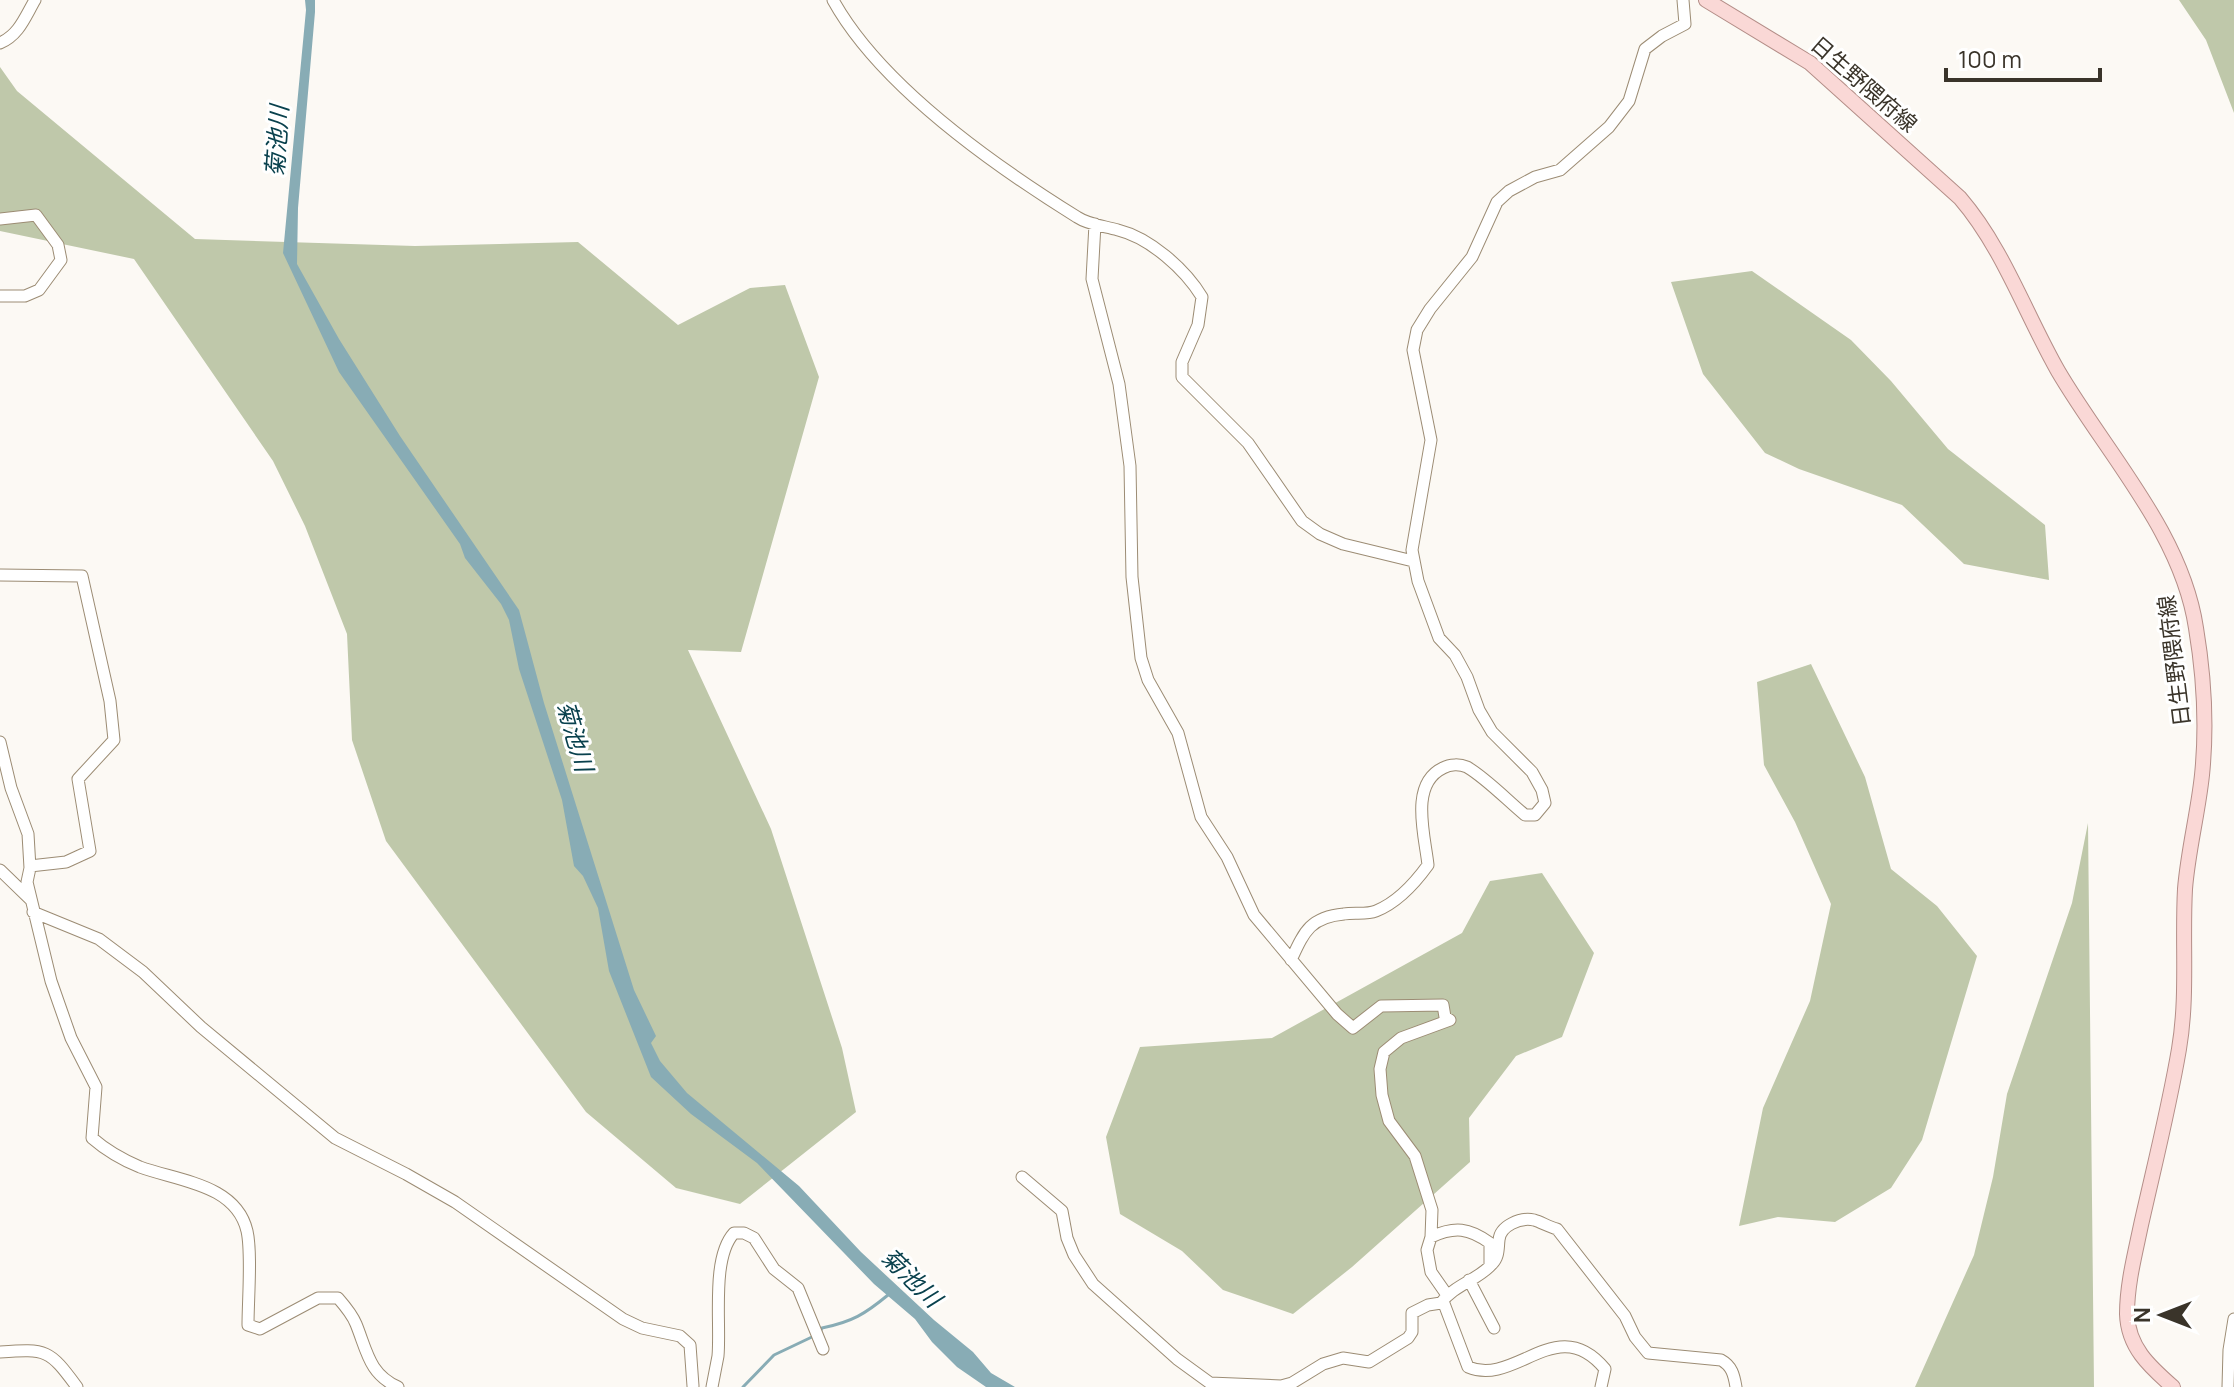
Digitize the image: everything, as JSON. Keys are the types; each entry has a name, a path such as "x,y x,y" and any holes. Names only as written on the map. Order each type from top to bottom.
{"main road":[{"name":"日生野隈府線","path":"1706,0 1810,63 1960,198 1980,222 2084,415 2160,526 2189,588 2202,677 2205,740 2186,884 2183,1015 2171,1087 2132,1269 2127,1313 2130,1337 2138,1352 2173,1387"}],"street":[{"path":"0,43 18,30 35,0"},
{"path":"833,0 864,47 895,80 992,159 1080,220 1120,230 1140,240 1191,279 1202,297 1198,325 1182,362 1182,377 1248,443 1302,521 1320,534 1343,544 1413,561"},
{"path":"1291,960 1306,928 1328,916 1372,913 1386,906 1422,873 1428,865 1422,793 1427,781 1438,770 1450,764 1466,766 1525,815 1535,815 1545,803 1532,772 1492,732 1455,655 1439,638 1413,561 1413,536 1431,440 1413,350 1417,330 1472,257 1497,202 1509,191 1535,177 1560,170 1609,127 1629,101 1645,49 1685,24 1683,0"},
{"path":"0,219 36,215 61,252 61,260 39,290 25,296 0,296"},
{"path":"1095,224 1092,279 1119,384 1130,466 1132,577 1141,658 1148,680 1178,733 1201,817 1227,857 1254,915 1291,960 1353,1028 1381,1006 1443,1005 1445,1017 1450,1020 1401,1038 1384,1052 1380,1069 1382,1095 1389,1121 1415,1156 1432,1210 1427,1250 1431,1272 1445,1298 1468,1367 1475,1375 1498,1384"},
{"path":"0,575 82,576 114,740 78,779 90,851 66,862 30,866"},
{"path":"0,742 11,788 28,834 30,866 27,882 51,981 71,1038 96,1087 92,1138 115,1155 141,1167 202,1186 226,1198 240,1212 248,1232 248,1325 260,1329 318,1298 338,1298 356,1324 373,1368 388,1383 398,1387"},
{"path":"0,870 32,906 118,952 201,1027 335,1138 455,1202 623,1319 642,1328 680,1336 690,1345 692,1387 704,1387"},
{"path":"1022,1177 1062,1211 1074,1255 1093,1284 1177,1359 1210,1383 1281,1386 1292,1383 1323,1364 1343,1358 1369,1362 1408,1338 1412,1332 1412,1313 1445,1298 1490,1266 1498,1254 1499,1235 1503,1228 1524,1219 1557,1229 1625,1316 1640,1346 1648,1353 1721,1360 1728,1364 1736,1387"},
{"path":"1431,1237 1457,1228 1480,1236 1490,1243 1490,1266"},
{"path":"712,1387 718,1355 721,1269 725,1242 734,1233 744,1233 754,1238 774,1269 798,1288 823,1349"},
{"path":"1469,1280 1494,1328"},
{"path":"2228,1387 2234,1319"},
{"path":"0,1352 34,1350 47,1354 58,1360 77,1387"},
{"path":"1545,1364 1562,1353 1585,1352 1597,1359 1605,1369 1601,1387"}],"green space":[{"path":"2179,0 2234,0 2234,113 2206,40"},
{"path":"0,67 17,91 195,239 415,246 578,242 678,325 750,288 785,285 819,377 741,652 688,650 771,829 842,1048 856,1112 740,1204 676,1188 586,1112 386,841 352,740 347,634 305,526 273,461 134,259 0,231"},
{"path":"1752,271 1851,340 1891,381 1948,449 2045,525 2049,580 1964,564 1902,505 1799,469 1765,453 1703,374 1671,282"},
{"path":"1811,664 1865,777 1891,869 1937,906 1977,956 1922,1140 1891,1188 1835,1222 1778,1217 1739,1226 1763,1108 1810,1001 1831,904 1795,822 1764,765 1757,682"},
{"path":"2088,823 2094,1387 1915,1387 1974,1255 1993,1177 2007,1094 2072,903"},
{"path":"1542,873 1594,953 1562,1037 1516,1056 1469,1118 1470,1162 1352,1267 1293,1314 1223,1290 1182,1251 1120,1214 1106,1137 1140,1047 1272,1038 1462,933 1490,881"}],"water":[{"path":"305,0 315,0 315,12 298,208 297,264 339,339 400,436 519,610 544,703 634,990 656,1036 651,1043 660,1061 687,1093 799,1186 861,1252 973,1352 991,1373 1015,1387 986,1387 957,1367 915,1319 874,1284 757,1163 691,1114 651,1077 609,971 598,908 583,876 574,866 562,800 519,669 509,620 501,604 465,558 460,544 339,372 283,253"}],"waterway":[{"path":"820,1332 822,1328 858,1316 888,1295"},
{"path":"743,1387 774,1355 814,1336"}],"water label":[{"name":"菊池川","path":"276,141"},
{"name":"菊池川","path":"576,736"},
{"name":"菊池川","path":"912,1277"}]}
